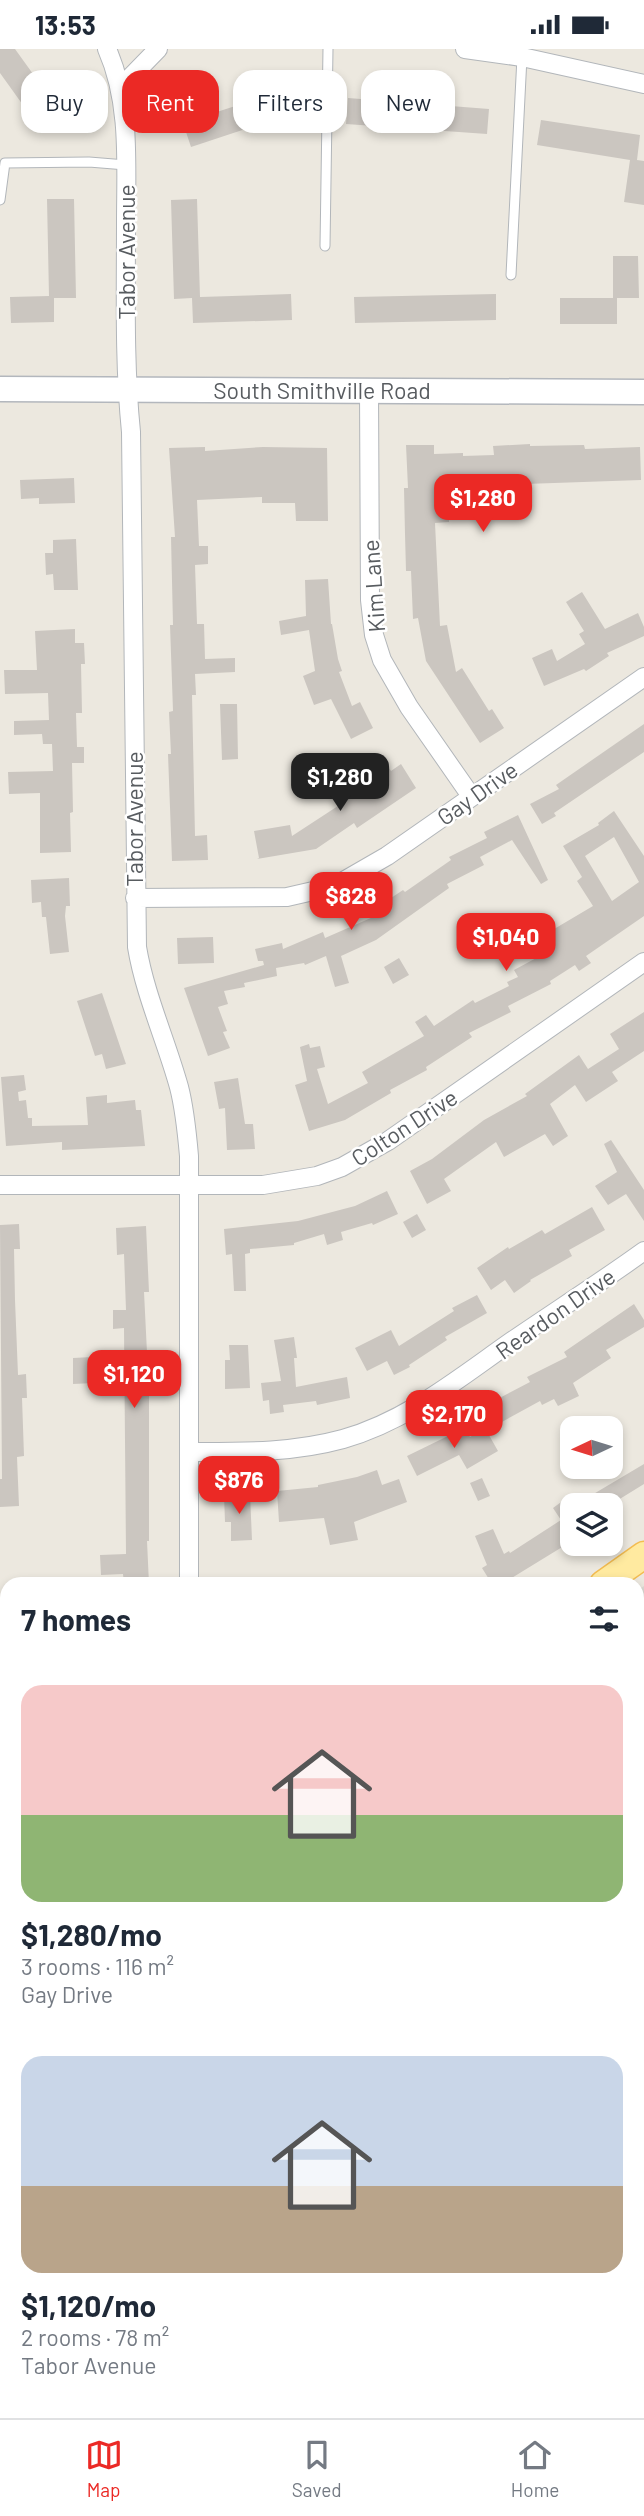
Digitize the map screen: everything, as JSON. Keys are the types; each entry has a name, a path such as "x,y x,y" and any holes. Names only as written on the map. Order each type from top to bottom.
{"main road":[{"name":"South Smithville Road","path":"0,389 644,392"},
{"path":"613,1577 644,1555"}],"street":[{"name":"Tabor Avenue","path":"107,49 120,88 126,131 127,389 131,432 137,947 141,969 179,1087 186,1124 189,1186 189,1577"},
{"path":"120,88 158,49"},
{"path":"465,49 522,57 644,83"},
{"name":"Kim Lane","path":"369,390 370,600 374,635 382,660 394,683 471,796"},
{"name":"Gay Drive","path":"135,898 287,897 335,886 387,856 644,677"},
{"name":"Colton Drive","path":"0,1185 189,1186 283,1183 317,1176 342,1167 388,1141 644,962"},
{"name":"Reardon Drive","path":"190,1452 253,1452 313,1446 344,1439 393,1420 456,1382 644,1251"}],"lane":[{"path":"324,246 328,49"},
{"path":"511,275 522,57"},
{"path":"0,200 5,163 89,162 126,165"}],"building":[{"path":"0,49 15,49 30,70 21,70 21,102 0,73"},
{"path":"348,98 361,99 361,125 347,124"},
{"path":"455,106 489,109 487,134 455,132"},
{"path":"233,107 233,133 191,147 186,133 219,133 219,111"},
{"path":"541,120 640,135 637,160 644,161 644,205 624,202 630,160 537,145"},
{"path":"47,199 74,199 76,298 54,298 54,322 11,323 10,297 49,296"},
{"path":"197,199 200,297 291,294 292,320 193,323 192,298 174,299 171,200"},
{"path":"613,256 638,256 639,298 613,298"},
{"path":"496,294 496,320 355,323 354,297"},
{"path":"560,298 617,298 617,324 560,324"},
{"path":"406,445 434,445 434,454 463,453 463,456 494,455 493,446 584,445 585,449 640,447 641,480 525,484 525,501 494,503 493,483 488,483 488,474 448,475 449,522 435,523 440,626 447,625 456,672 462,668 489,711 492,709 504,728 480,743 426,661 418,618 413,619 411,571 406,571"},
{"path":"205,447 205,451 263,447 327,448 328,521 296,521 295,503 262,503 262,497 197,500 199,546 208,546 208,564 195,565 197,624 204,624 205,659 235,658 235,672 195,674 196,695 192,695 195,836 207,835 208,860 172,861 168,754 171,754 169,712 173,711 171,537 175,537 169,448"},
{"path":"74,478 75,503 39,504 39,498 21,499 20,480"},
{"path":"76,539 78,590 54,590 53,574 46,575 45,553 53,553 53,540"},
{"path":"328,579 331,624 342,671 339,672 352,706 360,702 373,728 351,739 331,699 314,705 303,676 315,671 309,630 281,635 279,621 306,616 305,580"},
{"path":"582,592 605,629 638,613 644,627 644,636 607,653 609,656 586,671 584,669 544,686 532,658 552,649 557,661 585,644 579,634 584,631 566,602"},
{"path":"75,629 75,643 84,643 85,664 81,664 82,713 76,713 77,747 84,747 84,763 72,763 71,852 40,853 40,793 9,794 8,772 53,771 52,744 43,744 42,734 14,735 14,721 49,720 48,693 5,694 4,670 37,670 35,631"},
{"path":"220,704 237,704 238,759 222,760"},
{"path":"644,724 644,752 542,824 530,804 559,789 556,785"},
{"path":"382,757 391,771 401,764 416,788 357,828 354,823 316,849 257,859 254,831 290,825 292,836 341,804 338,799 376,774 370,765"},
{"path":"614,811 644,856 644,916 586,956 591,963 579,971 575,965 550,981 551,984 508,1006 511,1012 469,1033 472,1037 426,1067 427,1070 390,1090 391,1093 345,1120 309,1131 295,1085 307,1081 300,1047 309,1044 310,1048 320,1046 325,1067 317,1069 328,1104 368,1083 362,1072 424,1036 415,1022 426,1015 434,1026 473,1000 475,1003 509,986 507,982 518,977 514,970 553,949 544,935 593,906 577,881 582,877 563,846 599,825 598,823","holes":["614,837 639,882 612,901 585,856"]},
{"path":"518,815 548,880 541,884 512,840 480,857 484,865 447,884 449,888 376,940 341,956 349,983 335,987 326,956 305,965 276,968 277,976 244,983 245,987 224,991 228,1004 218,1007 227,1031 223,1032 230,1048 208,1056 184,988 264,965 263,961 258,961 255,949 282,943 283,949 323,932 325,938 380,914 376,908 403,890 405,892 451,860 449,857 487,838 484,832"},
{"path":"69,878 70,906 66,906 65,916 69,952 50,954 46,917 42,917 41,902 32,903 31,880"},
{"path":"213,937 214,963 178,964 177,938"},
{"path":"399,958 409,975 393,984 384,967"},
{"path":"102,993 126,1064 106,1069 102,1054 95,1056 77,1001"},
{"path":"644,1012 644,1051 612,1072 618,1081 586,1102 575,1085 550,1104 568,1136 553,1146 545,1134 504,1157 496,1142 444,1179 451,1191 427,1204 410,1171 432,1159 484,1120 527,1096 525,1094 579,1055 588,1069 619,1049 610,1034"},
{"path":"24,1075 26,1090 18,1092 19,1101 26,1100 32,1126 88,1125 86,1097 107,1095 107,1103 135,1100 136,1110 141,1110 145,1146 62,1150 62,1142 6,1146 1,1077"},
{"path":"238,1078 245,1124 253,1124 255,1149 227,1150 225,1108 219,1109 214,1082"},
{"path":"611,1140 644,1190 644,1221 626,1194 608,1205 595,1186 617,1172 604,1144"},
{"path":"387,1191 398,1214 373,1225 372,1223 341,1232 343,1240 327,1245 324,1234 294,1245 250,1249 250,1253 245,1254 246,1291 234,1291 232,1254 226,1255 224,1229 298,1221 355,1206"},
{"path":"592,1207 605,1230 569,1250 572,1256 530,1280 514,1293 505,1280 491,1290 477,1268 508,1247 509,1249 542,1230 545,1234"},
{"path":"417,1214 426,1230 412,1238 403,1222"},
{"path":"19,1224 20,1249 14,1249 15,1300 18,1375 26,1374 27,1398 22,1398 24,1456 17,1457 19,1506 0,1507 0,1225"},
{"path":"146,1226 149,1292 144,1292 149,1393 149,1577 101,1575 100,1555 126,1554 124,1328 113,1329 113,1310 126,1310 124,1254 117,1255 116,1228"},
{"path":"477,1295 487,1313 445,1337 447,1340 409,1365 410,1367 394,1375 387,1361 367,1371 355,1348 391,1330 399,1346 454,1311 452,1308"},
{"path":"634,1304 644,1320 644,1327 606,1350 611,1358 573,1383 579,1396 558,1406 554,1399 542,1405 540,1401 500,1423 490,1403 530,1382 527,1377 567,1357 564,1352"},
{"path":"294,1337 297,1358 294,1358 296,1387 347,1377 350,1398 317,1405 316,1401 283,1405 284,1412 270,1414 269,1400 263,1401 261,1383 281,1381 274,1340"},
{"path":"229,1345 248,1345 250,1388 225,1389 225,1360 230,1360"},
{"path":"92,1357 94,1383 73,1384 73,1358"},
{"path":"462,1424 470,1437 485,1428 498,1451 467,1469 459,1455 417,1476 407,1456 448,1436 446,1433"},
{"path":"644,1464 644,1484 623,1497 623,1493 595,1493 623,1479"},
{"path":"377,1470 382,1485 399,1479 407,1502 354,1522 358,1540 330,1545 324,1518 279,1522 277,1491 318,1487"},
{"path":"482,1478 490,1496 478,1501 470,1483"},
{"path":"250,1494 252,1540 231,1541 231,1522 225,1522 224,1495"},
{"path":"560,1503 560,1518 553,1508"},
{"path":"560,1521 560,1548 513,1577 488,1577 482,1568 487,1565 475,1536 493,1529 504,1554 509,1551 510,1553"}]}
